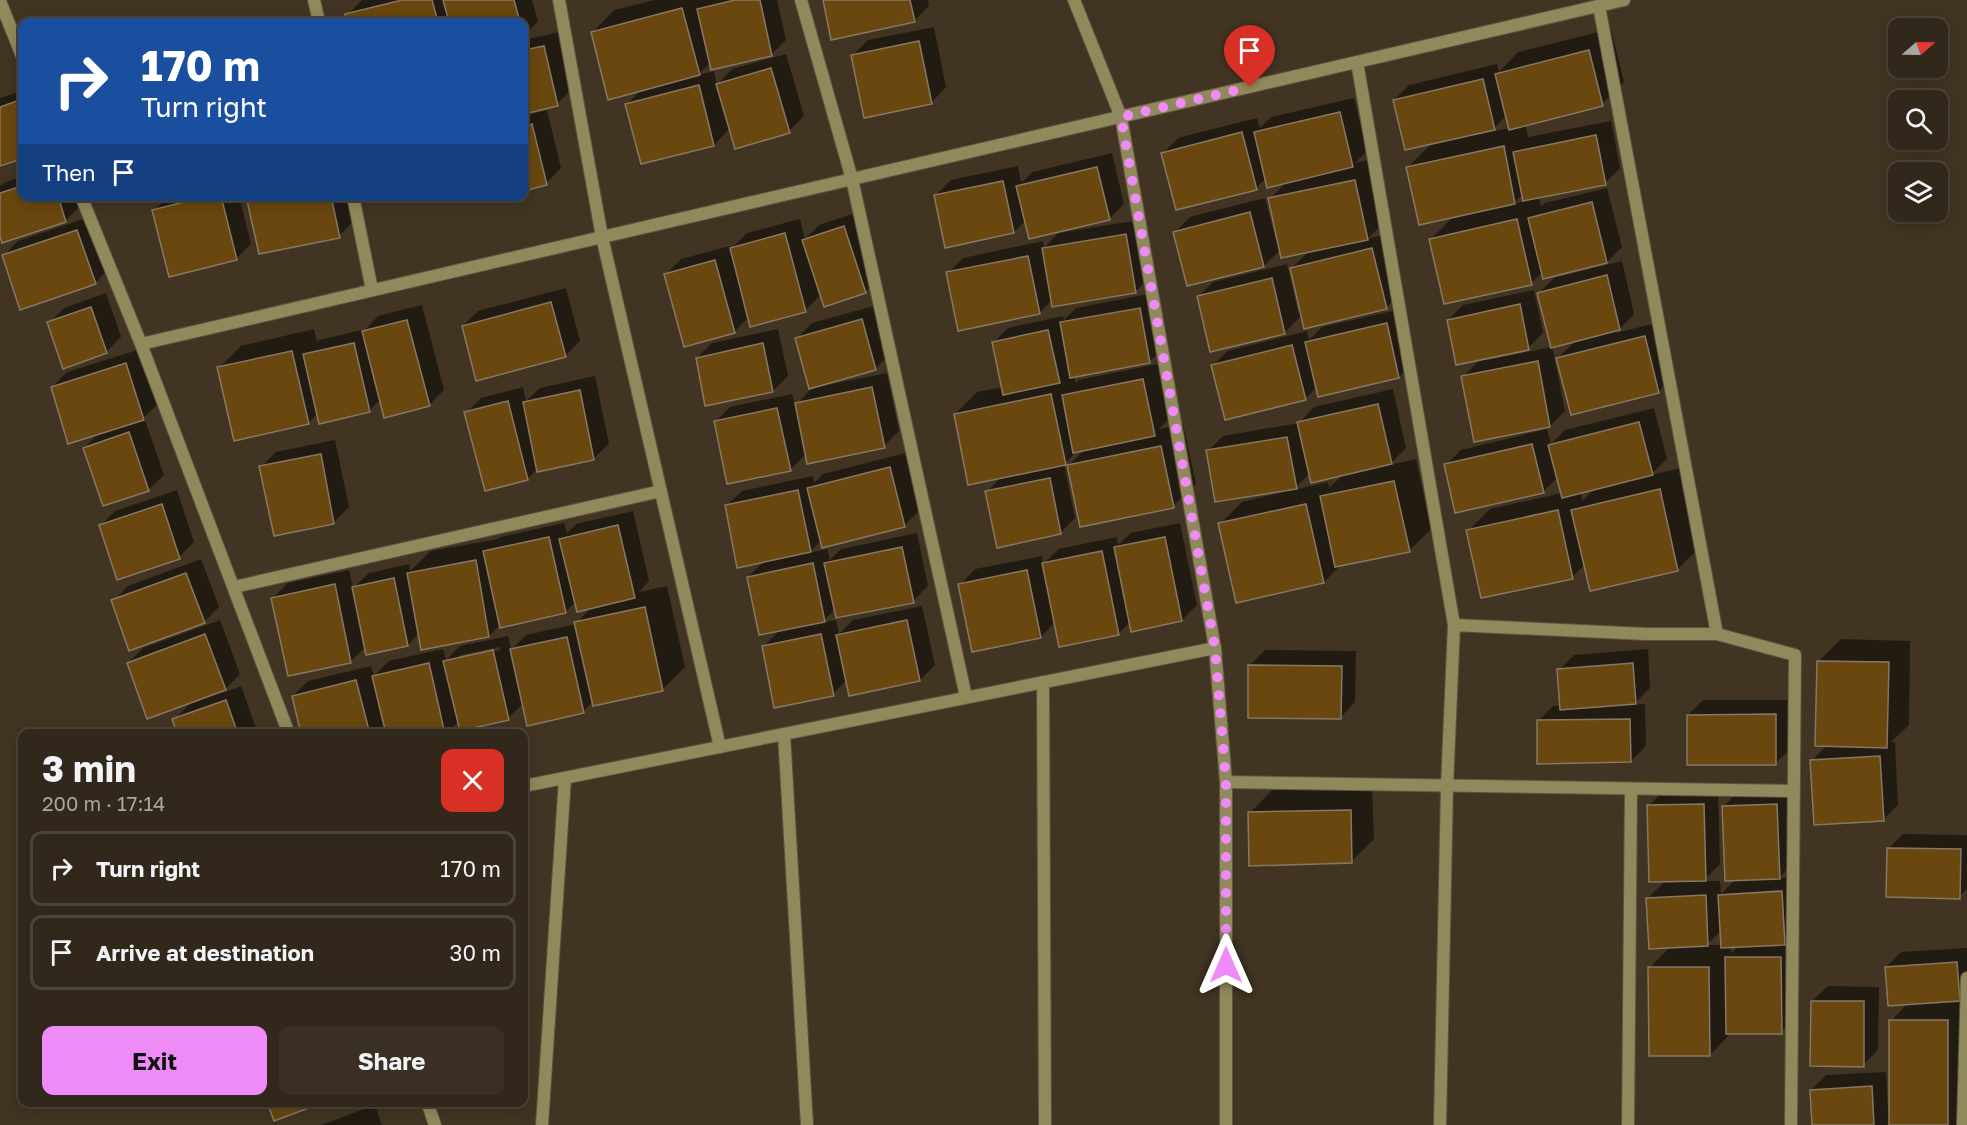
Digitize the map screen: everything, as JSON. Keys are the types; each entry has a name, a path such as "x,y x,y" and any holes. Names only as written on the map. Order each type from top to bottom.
{"street":[{"path":"314,0 318,18"},
{"path":"559,0 602,237 720,747"},
{"path":"801,0 852,179 966,697"},
{"path":"1074,0 1121,117 1215,648 1226,782 1226,1125"},
{"path":"141,344 1624,0"},
{"path":"0,1 18,46"},
{"path":"1599,6 1717,634"},
{"path":"1357,62 1454,625 1447,786 1440,1125"},
{"path":"83,201 141,344 287,729"},
{"path":"354,201 372,290"},
{"path":"234,587 661,491"},
{"path":"1454,625 1646,634 1717,634 1795,655 1791,1125"},
{"path":"528,785 1215,648"},
{"path":"1043,682 1045,1125"},
{"path":"784,734 807,1125"},
{"path":"542,1125 565,778"},
{"path":"1226,782 1794,791"},
{"path":"1628,1125 1631,789"},
{"path":"1963,1125 1967,978"},
{"path":"429,1107 435,1125"}],"building":[{"path":"402,0 432,0 437,18 346,18 345,14"},
{"path":"443,0 514,0 519,18 448,18"},
{"path":"735,0 760,0 772,56 711,70 697,9"},
{"path":"823,0 910,0 915,22 831,40"},
{"path":"682,8 700,75 608,100 591,32"},
{"path":"919,41 932,104 864,118 851,55"},
{"path":"544,46 558,106 528,113 528,49"},
{"path":"1589,50 1603,106 1509,130 1495,74"},
{"path":"771,68 790,133 735,149 716,84"},
{"path":"1483,79 1495,130 1405,150 1393,100"},
{"path":"699,85 714,146 641,164 625,104"},
{"path":"18,100 18,160 0,166 0,107"},
{"path":"1340,112 1353,167 1267,188 1254,132"},
{"path":"532,124 547,185 528,190 528,126"},
{"path":"1242,132 1257,190 1176,210 1161,153"},
{"path":"1596,135 1606,185 1523,201 1513,152"},
{"path":"1504,146 1515,204 1419,225 1406,167"},
{"path":"1097,167 1110,220 1029,239 1016,186"},
{"path":"1355,180 1368,240 1281,258 1268,198"},
{"path":"1003,181 1014,233 945,248 934,195"},
{"path":"18,187 18,201 60,201 66,222 2,243 0,193"},
{"path":"188,201 222,201 237,260 169,277 152,210"},
{"path":"247,201 332,201 340,238 259,254"},
{"path":"1592,202 1607,263 1543,279 1528,218"},
{"path":"1250,212 1264,267 1187,286 1173,232"},
{"path":"1517,219 1532,285 1444,304 1429,239"},
{"path":"844,226 866,293 824,307 802,240"},
{"path":"77,230 96,284 20,310 2,255"},
{"path":"785,233 806,312 750,327 730,248"},
{"path":"1126,234 1136,293 1052,307 1042,248"},
{"path":"1372,248 1387,309 1304,329 1290,268"},
{"path":"1028,256 1040,314 958,331 946,272"},
{"path":"715,260 735,333 684,347 664,274"},
{"path":"1607,275 1620,330 1551,348 1537,293"},
{"path":"1272,278 1285,334 1210,352 1197,296"},
{"path":"551,302 566,357 476,381 462,326"},
{"path":"1520,304 1529,350 1456,365 1447,320"},
{"path":"91,307 107,353 63,369 47,322"},
{"path":"1140,308 1150,363 1070,378 1060,322"},
{"path":"862,319 876,370 809,389 795,338"},
{"path":"407,320 430,406 384,418 362,331"},
{"path":"1387,323 1399,378 1318,397 1305,342"},
{"path":"1048,330 1060,383 1003,395 992,342"},
{"path":"1645,336 1659,393 1571,415 1556,358"},
{"path":"354,343 370,412 319,424 303,354"},
{"path":"763,343 773,392 705,406 696,358"},
{"path":"1292,345 1306,400 1225,420 1211,365"},
{"path":"292,351 309,424 234,441 217,367"},
{"path":"1538,361 1550,427 1474,442 1461,376"},
{"path":"126,363 144,420 68,444 51,387"},
{"path":"1143,379 1155,436 1073,453 1062,395"},
{"path":"872,387 885,448 807,464 795,403"},
{"path":"580,390 594,460 537,472 523,402"},
{"path":"1051,394 1066,465 968,485 954,414"},
{"path":"508,401 528,480 485,491 464,412"},
{"path":"1378,404 1392,464 1311,483 1297,422"},
{"path":"777,408 791,471 727,484 714,421"},
{"path":"1639,422 1653,475 1562,498 1548,445"},
{"path":"129,432 149,491 103,506 83,448"},
{"path":"1287,437 1297,489 1215,502 1206,450"},
{"path":"1532,444 1544,493 1455,513 1444,464"},
{"path":"1161,446 1174,508 1080,527 1067,465"},
{"path":"321,454 334,524 274,536 259,466"},
{"path":"890,467 905,527 822,548 807,488"},
{"path":"1050,478 1061,534 997,548 985,491"},
{"path":"1394,481 1410,552 1335,567 1320,496"},
{"path":"1660,489 1678,571 1590,591 1571,510"},
{"path":"798,490 811,552 737,568 725,505"},
{"path":"162,504 180,559 117,580 99,525"},
{"path":"1306,504 1324,583 1236,603 1218,523"},
{"path":"1558,510 1573,579 1481,598 1466,530"},
{"path":"618,525 635,598 577,612 559,539"},
{"path":"549,537 566,613 500,628 483,551"},
{"path":"1165,537 1182,621 1131,632 1114,547"},
{"path":"902,547 914,603 836,618 824,563"},
{"path":"1102,551 1119,635 1059,647 1042,563"},
{"path":"476,560 489,637 421,650 407,573"},
{"path":"813,563 825,622 759,635 747,577"},
{"path":"1027,570 1041,638 972,652 958,584"},
{"path":"186,573 205,623 129,651 111,600"},
{"path":"394,578 408,646 366,655 352,587"},
{"path":"335,584 351,663 288,676 271,598"},
{"path":"645,607 663,691 593,706 574,622"},
{"path":"907,620 920,681 849,696 836,635"},
{"path":"205,634 226,690 147,719 127,663"},
{"path":"821,634 834,696 774,708 762,646"},
{"path":"567,637 584,713 527,726 510,649"},
{"path":"493,650 509,720 460,729 443,661"},
{"path":"1817,661 1889,662 1887,748 1815,746"},
{"path":"429,663 444,729 385,729 372,676"},
{"path":"1633,663 1636,704 1560,710 1557,669"},
{"path":"1248,665 1342,666 1341,719 1248,718"},
{"path":"356,680 369,729 300,729 292,696"},
{"path":"226,700 236,729 175,729 172,719"},
{"path":"1776,714 1776,765 1687,765 1687,715"},
{"path":"1630,719 1631,762 1537,764 1537,720"},
{"path":"1880,756 1884,821 1814,825 1810,760"},
{"path":"1704,804 1706,881 1649,882 1647,805"},
{"path":"1777,804 1780,879 1725,881 1722,806"},
{"path":"1351,810 1352,863 1249,866 1248,812"},
{"path":"1887,848 1961,849 1960,899 1886,897"},
{"path":"1782,891 1785,945 1721,948 1718,895"},
{"path":"1706,895 1708,946 1649,949 1646,898"},
{"path":"1725,957 1781,957 1782,1034 1726,1034"},
{"path":"1957,962 1960,1001 1888,1006 1885,967"},
{"path":"1648,967 1709,967 1710,1056 1649,1056"},
{"path":"1811,1001 1864,1001 1864,1067 1810,1066"},
{"path":"1889,1020 1948,1020 1948,1125 1889,1125"},
{"path":"1872,1086 1874,1125 1812,1125 1810,1090"},
{"path":"269,1107 312,1107 274,1121"}],"route":[{"path":"1226,965 1226,782 1215,648 1121,117 1250,87"}]}
